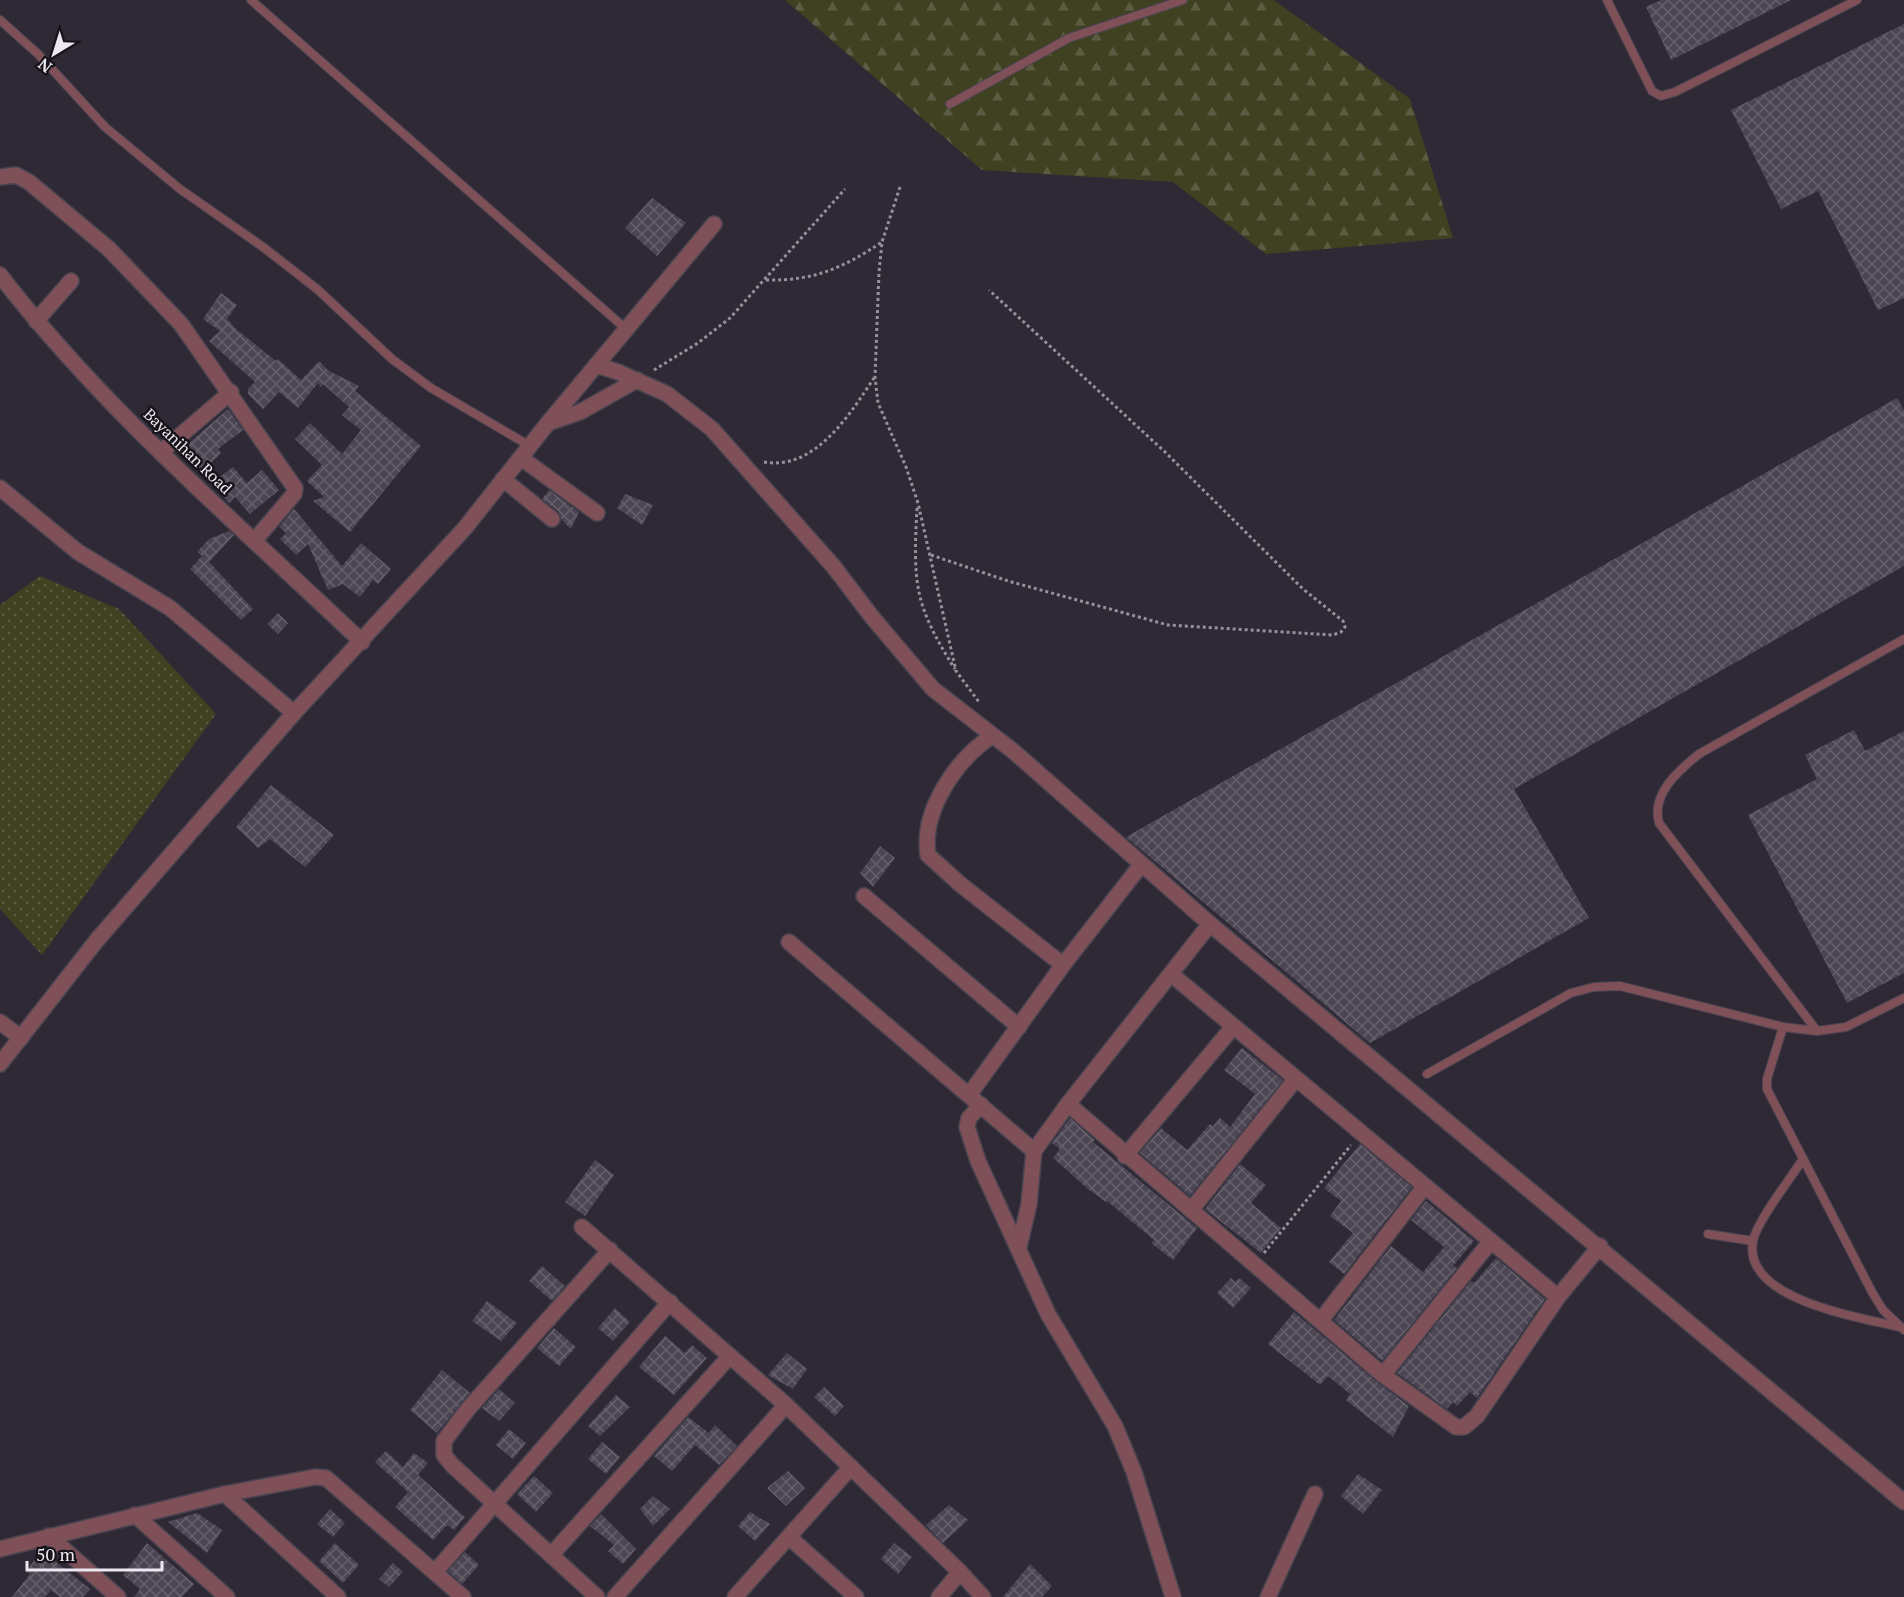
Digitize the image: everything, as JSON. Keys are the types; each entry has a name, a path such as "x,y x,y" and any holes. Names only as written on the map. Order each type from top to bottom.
{"street":[{"path":"0,177 16,175 29,182 109,249 181,324 231,392 295,488 294,494 255,540"},
{"path":"0,1064 97,940 294,713 465,528 548,423 714,224"},
{"name":"Bayanihan Road","path":"0,275 36,321 161,452 362,642"},
{"path":"36,321 71,281"},
{"path":"596,365 667,394 690,410 740,458 834,567 914,668 958,711 992,735 1210,924 1600,1246 1904,1502"},
{"path":"548,423 580,412 637,380"},
{"path":"161,452 231,392"},
{"path":"526,452 597,513"},
{"path":"503,479 552,519"},
{"path":"0,488 78,552 170,608 294,713"},
{"path":"992,735 973,750 944,789 932,815 928,855 960,884 1063,965"},
{"path":"1142,865 1063,965 1019,1027 975,1100 969,1118 968,1133 992,1196 1019,1247 1048,1314 1115,1426 1134,1472 1173,1597"},
{"path":"864,896 1019,1027"},
{"path":"1019,1247 1029,1204 1034,1151 1068,1104 1210,924"},
{"path":"789,942 1034,1151"},
{"path":"1171,974 1295,1080 1362,1131 1558,1297"},
{"path":"0,1022 21,1038"},
{"path":"1125,1156 1233,1027"},
{"path":"1191,1210 1295,1080"},
{"path":"1068,1104 1125,1156 1256,1263 1383,1375 1456,1428 1464,1426 1477,1416 1558,1297 1600,1246"},
{"path":"1321,1320 1425,1186"},
{"path":"582,1227 786,1405 960,1572 983,1597"},
{"path":"1383,1375 1491,1240"},
{"path":"597,1597 453,1465 444,1455 444,1441 468,1409 610,1250"},
{"path":"435,1572 670,1302"},
{"path":"552,1554 730,1356"},
{"path":"615,1597 786,1405"},
{"path":"735,1597 851,1467"},
{"path":"0,1549 225,1494 306,1478 326,1478 463,1597"},
{"path":"225,1494 338,1597"},
{"path":"1268,1597 1315,1494"},
{"path":"135,1515 227,1597"},
{"path":"49,1536 118,1597"},
{"path":"789,1537 856,1597"},
{"path":"939,1597 960,1572"}],"lane":[{"path":"252,0 626,329"},
{"path":"950,104 1069,38 1183,0"},
{"path":"1607,0 1652,91 1661,96 1675,92 1857,0"},
{"path":"0,20 38,54 105,127 180,189 263,247 317,289 385,353 423,382 526,452"},
{"path":"1817,1031 1659,823 1656,813 1658,803 1672,779 1699,754 1904,639"},
{"path":"1427,1074 1571,993 1594,987 1620,986 1644,990 1783,1027 1817,1031 1846,1027 1904,998"},
{"path":"1783,1027 1767,1079 1767,1089 1872,1292 1902,1329"},
{"path":"1803,1159 1763,1221 1753,1241 1754,1254 1759,1268 1771,1284 1793,1298 1902,1329"},
{"path":"1708,1234 1753,1241"}],"path":[{"path":"900,187 882,242 874,377 878,403 906,467 918,504 956,671"},
{"path":"637,380 730,318 845,189"},
{"path":"766,280 796,280 819,275 851,262 882,242"},
{"path":"931,555 1008,581 1168,625 1333,635 1341,633 1345,627 1343,621 1303,589 1165,452 989,290"},
{"path":"740,458 772,464 794,461 812,451 831,435 854,408 874,377"},
{"path":"918,504 914,565 918,593 936,640 981,705"},
{"path":"1256,1263 1362,1131"}],"green space":[{"path":"785,0 1274,0 1410,99 1453,238 1266,254 1173,182 982,170"},
{"path":"40,576 119,609 216,714 42,955 0,909 0,605"}],"building":[{"path":"1661,0 1791,0 1671,60 1646,7"},
{"path":"1904,24 1904,298 1878,310 1818,191 1781,209 1731,110"},
{"path":"652,198 686,223 657,256 625,228"},
{"path":"221,293 237,305 227,319 237,330 276,361 278,359 301,380 319,361 329,371 359,386 355,391 421,446 350,532 313,501 324,497 307,481 322,465 295,439 310,423 342,454 361,430 342,415 349,407 323,384 321,387 318,383 298,408 279,392 263,409 248,394 248,389 255,382 209,341 220,331 203,319"},
{"path":"1897,398 1904,410 1904,566 1514,789 1589,918 1370,1043 1126,837"},
{"path":"228,409 243,430 218,449 221,453 202,472 199,468 197,470 180,451"},
{"path":"233,467 247,483 262,470 279,490 250,514 235,497 229,503 212,483"},
{"path":"549,490 579,512 571,529 562,520 558,511 542,499"},
{"path":"625,494 653,505 642,525 617,508"},
{"path":"294,509 342,566 361,543 391,569 378,584 373,580 360,597 343,584 328,590 308,544 296,555 280,539 286,533 279,527"},
{"path":"229,531 234,535 209,562 253,609 241,620 190,569 202,556 197,552 209,539"},
{"path":"278,613 288,623 278,634 267,624"},
{"path":"1854,730 1865,751 1904,731 1904,973 1847,1003 1748,815 1817,779 1805,755"},
{"path":"271,785 334,835 305,867 270,839 258,848 236,827"},
{"path":"880,846 895,858 873,887 860,873"},
{"path":"1242,1048 1283,1080 1190,1196 1140,1153 1161,1128 1187,1150 1210,1124 1213,1126 1220,1118 1230,1127 1255,1094 1224,1070"},
{"path":"1070,1118 1095,1140 1093,1142 1197,1228 1173,1260 1151,1243 1154,1240 1107,1201 1088,1189 1053,1158 1060,1149 1052,1143"},
{"path":"1360,1144 1412,1187 1344,1274 1329,1262 1353,1233 1330,1216 1341,1201 1324,1188"},
{"path":"595,1160 614,1175 585,1216 565,1202"},
{"path":"1240,1164 1266,1185 1251,1203 1281,1228 1261,1253 1205,1209"},
{"path":"1426,1201 1474,1241 1453,1266 1457,1268 1382,1361 1334,1320 1391,1246 1423,1272 1444,1247 1411,1220"},
{"path":"1496,1258 1545,1299 1477,1398 1470,1392 1457,1406 1453,1402 1447,1409 1397,1373 1471,1281 1474,1283"},
{"path":"542,1266 565,1286 552,1301 529,1281"},
{"path":"1231,1278 1235,1282 1239,1278 1251,1288 1233,1308 1217,1293"},
{"path":"487,1301 517,1323 501,1341 472,1321"},
{"path":"615,1308 630,1322 613,1341 598,1328"},
{"path":"1294,1312 1409,1406 1393,1437 1346,1400 1350,1394 1328,1376 1320,1385 1268,1344"},
{"path":"554,1328 576,1347 559,1366 537,1348"},
{"path":"665,1336 685,1353 692,1345 707,1358 674,1395 639,1367"},
{"path":"787,1353 807,1369 793,1389 768,1375"},
{"path":"442,1370 470,1393 437,1433 410,1410"},
{"path":"824,1387 844,1406 835,1416 814,1397"},
{"path":"499,1389 515,1403 499,1421 482,1408"},
{"path":"616,1395 630,1407 600,1436 588,1426"},
{"path":"688,1417 709,1433 715,1425 737,1446 719,1465 695,1445 672,1471 654,1456"},
{"path":"509,1429 526,1443 513,1459 496,1445"},
{"path":"602,1442 620,1457 606,1474 588,1459"},
{"path":"386,1451 403,1467 414,1453 428,1463 418,1475 465,1517 454,1530 447,1525 433,1540 395,1507 408,1492 375,1462"},
{"path":"788,1471 805,1488 786,1506 767,1488"},
{"path":"1358,1474 1382,1490 1363,1514 1341,1496"},
{"path":"534,1476 553,1493 536,1512 517,1494"},
{"path":"653,1496 670,1509 653,1526 640,1509"},
{"path":"949,1505 968,1520 943,1543 926,1525"},
{"path":"330,1509 345,1523 333,1537 317,1524"},
{"path":"750,1512 770,1524 755,1541 738,1526"},
{"path":"197,1513 222,1530 207,1553 168,1522"},
{"path":"601,1514 636,1549 623,1564 608,1551 614,1545 590,1526"},
{"path":"147,1543 194,1584 182,1597 134,1597 140,1589 123,1575"},
{"path":"335,1543 359,1565 343,1583 319,1561"},
{"path":"894,1543 912,1557 898,1574 881,1559"},
{"path":"42,1551 90,1589 83,1597 60,1597 51,1590 45,1597 12,1597 30,1574 26,1571"},
{"path":"465,1552 479,1565 462,1584 448,1571"},
{"path":"393,1563 403,1572 389,1587 379,1579"},
{"path":"1030,1564 1052,1586 1042,1597 1003,1597"}]}
